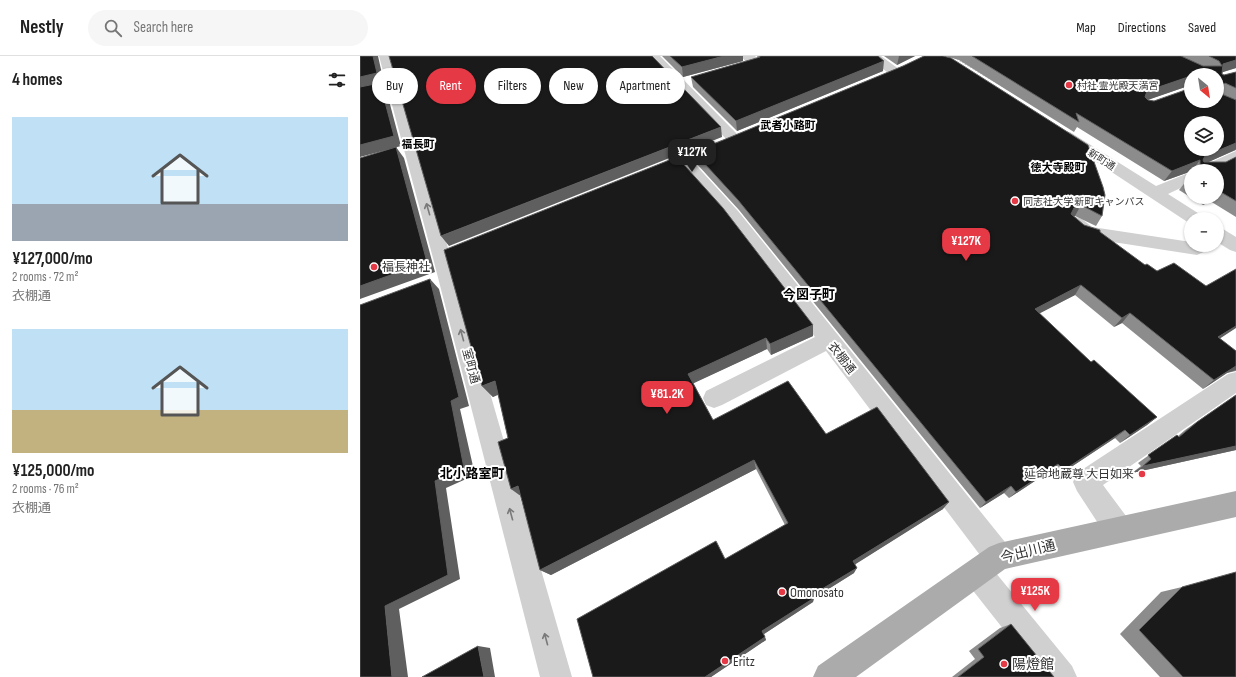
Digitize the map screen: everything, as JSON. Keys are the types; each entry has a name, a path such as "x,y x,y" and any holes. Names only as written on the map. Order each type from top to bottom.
{"main road":[{"name":"今出川通","path":"829,677 988,565 1119,530 1236,504"}],"street":[{"name":"室町通","path":"385,56 387,88 405,152 444,267 556,677"},
{"path":"653,56 665,68"},
{"path":"718,73 755,63 748,56"},
{"path":"872,56 895,72"},
{"path":"685,83 696,80"},
{"path":"639,179 741,136 685,87"},
{"name":"新町通","path":"1055,129 1184,212"},
{"path":"1219,164 1236,156"},
{"name":"衣棚通","path":"683,161 732,215 829,340 988,565 1061,677"},
{"path":"1156,193 1184,180"},
{"path":"1075,223 1087,232 1184,247"},
{"path":"1224,239 1236,246"},
{"path":"714,398 829,340"},
{"path":"1119,530 1086,482 1236,381"}],"building":[{"path":"360,56 373,56 376,68 372,68 372,74 360,77"},
{"path":"389,56 652,56 664,68 606,68 606,104 685,104 685,90 721,127 441,236 403,104 418,104 418,68 392,68"},
{"path":"670,56 724,56 682,67"},
{"path":"760,56 878,56 884,61 736,121 691,77"},
{"path":"924,56 943,56 951,58 1088,145 1105,195 1102,216 1081,205 1074,208 1071,214 1084,225 1100,230 1100,232 1145,265 1147,264 1157,271 1174,263 1206,286 1236,269 1236,326 1218,337 1236,351 1236,366 1214,380 1130,313 1122,318 1081,285 1035,309 1091,362 1094,360 1157,417 1130,435 1125,430 1064,470 1058,464 1016,492 1011,486 986,502 738,200 694,152"},
{"path":"972,56 1181,56 1203,66 1222,66 1219,61 1209,56 1236,56 1236,60 1223,64 1223,68 1184,68 1184,78 1147,91 1145,97 1148,100 1154,101 1184,90 1184,108 1224,108 1224,95 1236,100 1236,143 1224,148 1224,116 1184,116 1184,156 1205,156 1203,160 1204,162 1226,162 1236,157 1236,201 1224,194 1224,164 1200,164 1200,160 1190,164 1184,164 1184,166 1172,171 1076,113 1079,122"},
{"path":"1236,72 1236,88 1225,83 1224,84 1224,75"},
{"path":"372,85 372,104 386,104 394,136 360,145 360,87"},
{"path":"396,147 427,262 360,286 360,158"},
{"path":"677,157 723,208 813,325 770,344 766,338 688,374 713,420 788,381 826,434 877,407 949,502 853,561 857,568 812,595 814,598 762,631 765,637 705,677 593,677 577,619 716,541 725,559 788,523 754,460 540,570 518,486 511,489 498,442 508,438 495,381 482,386 444,250"},
{"path":"430,279 459,397 451,401 464,468 435,481 448,575 385,606 392,677 360,677 360,305"},
{"path":"1236,395 1236,446 1143,466 1151,459 1148,455 1177,435 1179,437 1197,422"},
{"path":"1236,572 1236,677 1183,677 1139,630 1182,587"},
{"name":"陽燈館","path":"1011,624 1054,677 958,677 984,657 978,649"},
{"path":"478,646 484,677 422,677"}],"place":[{"name":"村社 霊光殿天満宮","path":"1069,85"},
{"name":"同志社大学 新町キャンパス","path":"1015,201"},
{"name":"福長神社","path":"374,267"},
{"name":"延命地蔵尊 大日如来","path":"1142,474"},
{"name":"Omonosato","path":"782,592"},
{"name":"Eritz","path":"725,661"},
{"name":"陽燈館","path":"1004,664"}],"district":[{"name":"武者小路町","path":"788,125"},
{"name":"福長町","path":"418,144"},
{"name":"徳大寺殿町","path":"1058,167"},
{"name":"今図子町","path":"809,294"},
{"name":"北小路室町","path":"472,473"}]}
